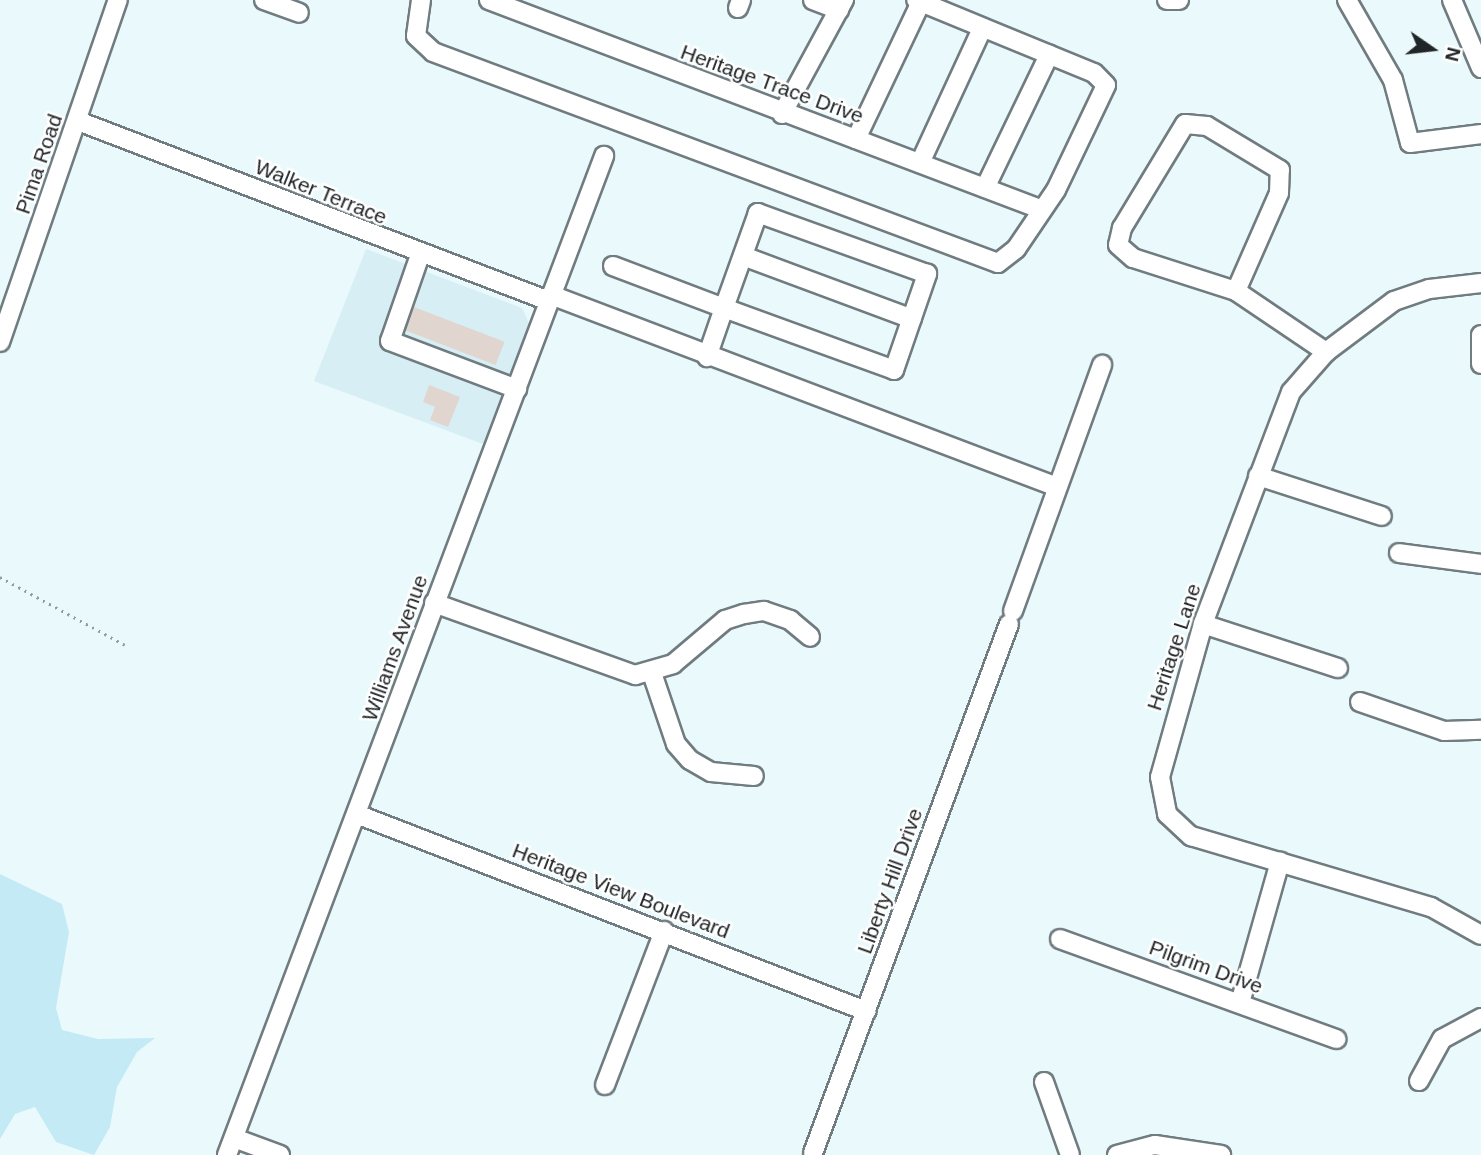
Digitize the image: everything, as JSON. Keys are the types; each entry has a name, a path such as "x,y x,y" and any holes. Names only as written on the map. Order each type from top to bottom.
{"street":[{"name":"Pima Road","path":"0,342 118,0"},
{"path":"264,0 299,13"},
{"path":"421,0 416,36 433,52 987,263 1007,259 1069,169 1105,94 1094,73 919,1 856,139"},
{"name":"Heritage Trace Drive","path":"489,0 782,114 856,139 1040,209"},
{"path":"782,114 842,5 813,0"},
{"path":"1167,0 1179,0"},
{"path":"1347,0 1392,80 1406,136 1417,144 1481,134"},
{"path":"1452,0 1481,68"},
{"path":"920,163 982,29"},
{"path":"985,188 1049,55"},
{"name":"Walker Terrace","path":"78,121 420,256 550,298 1057,487"},
{"path":"1236,291 1279,193 1280,170 1208,126 1185,124 1122,228 1118,246 1133,258 1236,291 1326,352"},
{"name":"Williams Avenue","path":"227,1155 359,815 434,603 604,156"},
{"path":"613,266 724,308 894,370 927,275 758,213 724,308 707,357"},
{"path":"420,256 390,341 517,389"},
{"path":"743,256 912,318"},
{"name":"Heritage Lane","path":"1481,283 1429,289 1394,301 1326,352 1291,392 1203,624 1164,753 1160,777 1167,814 1191,836 1431,907 1481,935"},
{"path":"1481,335 1481,364"},
{"name":"Liberty Hill Drive","path":"813,1153 1102,365"},
{"path":"1258,476 1382,516"},
{"path":"1399,553 1481,564"},
{"path":"434,603 618,671 652,673 744,614 764,611 790,620 810,636"},
{"path":"1203,624 1338,668"},
{"path":"652,673 676,744 690,760 711,772 754,776"},
{"path":"1360,702 1444,731 1481,730"},
{"name":"Heritage View Boulevard","path":"359,815 866,1011"},
{"path":"1240,1003 1280,863"},
{"path":"606,1085 664,931"},
{"name":"Pilgrim Drive","path":"1060,939 1336,1039"},
{"path":"1419,1081 1442,1040 1481,1018"},
{"path":"1044,1082 1070,1155"},
{"path":"234,1138 280,1155"},
{"path":"1117,1155 1155,1145 1221,1155"}],"path":[{"path":"0,577 125,645"}],"shaded area":[{"path":"366,249 522,308 529,323 483,444 314,381"},
{"path":"0,874 62,904 69,932 56,1008 62,1030 98,1039 155,1038 137,1052 117,1087 110,1127 94,1155 56,1142 35,1107 15,1114 0,1139"}],"building":[{"path":"414,307 505,342 496,365 405,330"},
{"path":"429,385 460,397 448,427 430,420 435,407 423,402"}]}
